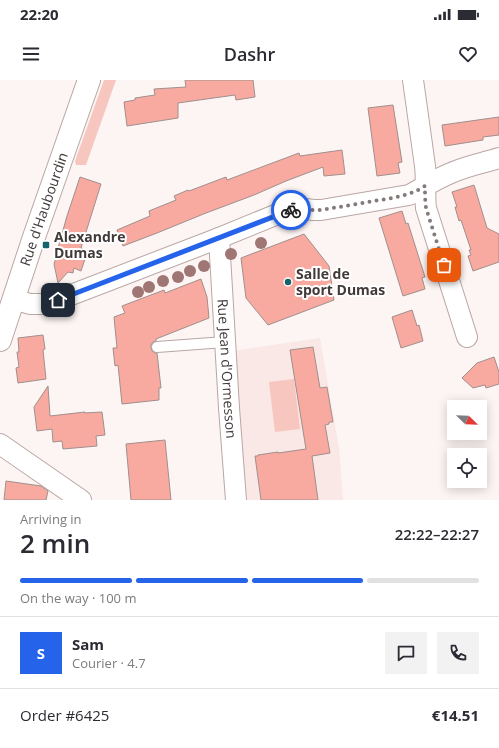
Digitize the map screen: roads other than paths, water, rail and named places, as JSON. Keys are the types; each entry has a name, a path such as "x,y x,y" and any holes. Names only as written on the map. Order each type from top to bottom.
{"main road":[{"name":"Rue d'Haubourdin","path":"0,340 89,80"}],"street":[{"path":"413,80 426,175 426,208 467,337"},
{"path":"13,299 30,304 43,304 58,300 286,211 297,208 321,210 409,195 453,172 499,158"},
{"name":"Rue Jean d'Ormesson","path":"219,238 236,500"},
{"path":"0,444 81,500"}],"lane":[{"path":"157,347 225,342"}],"place":[{"name":"Alexandre Dumas","path":"46,245"},
{"name":"Salle de sport Dumas","path":"288,282"}]}
